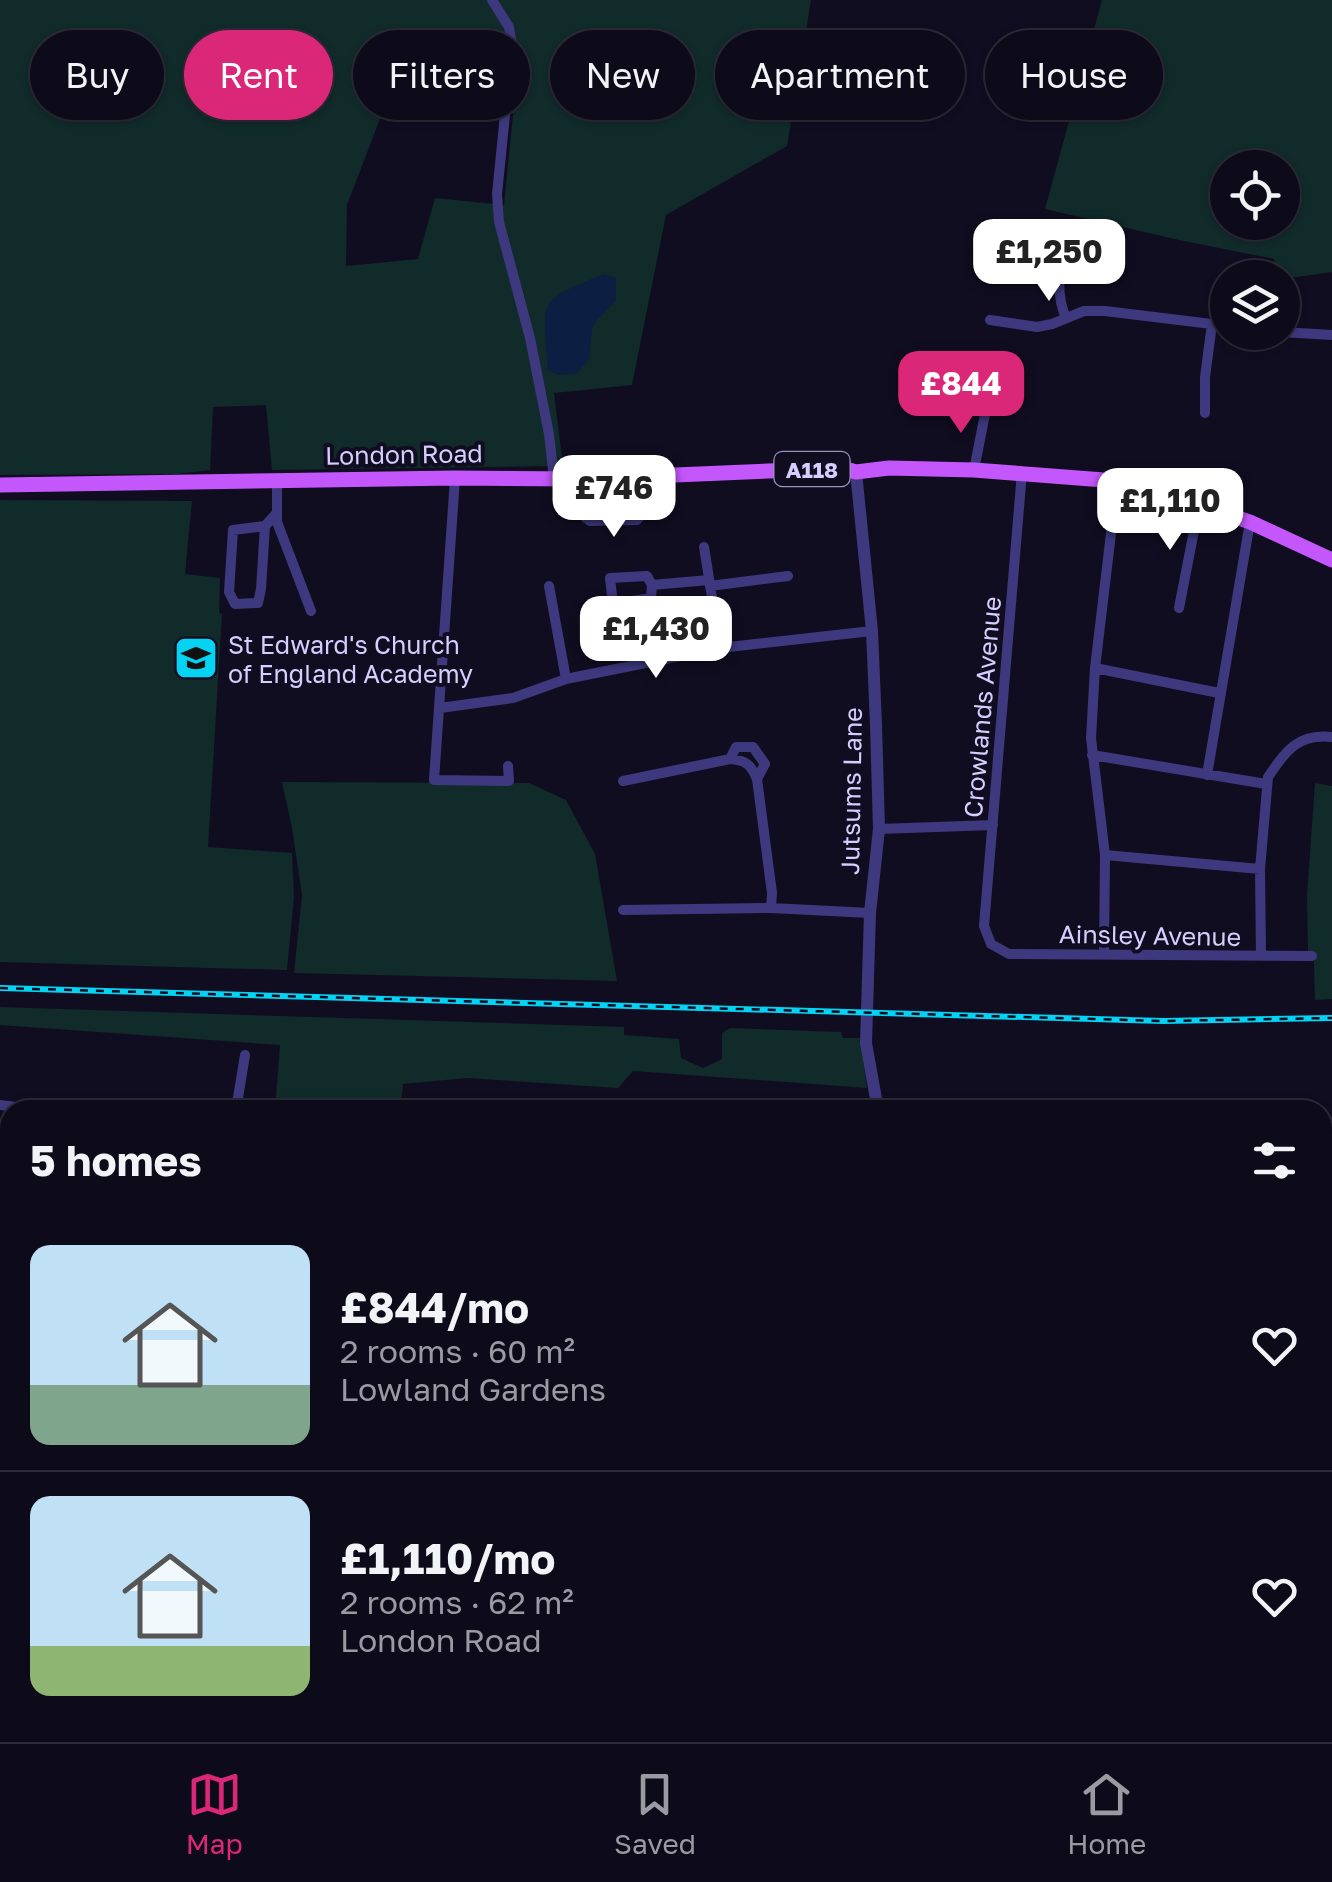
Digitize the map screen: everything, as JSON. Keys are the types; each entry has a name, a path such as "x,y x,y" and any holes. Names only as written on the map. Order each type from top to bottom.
{"main road":[{"name":"London Road","path":"0,485 580,479 842,468 856,472 889,468 1022,472 1117,483 1199,504 1331,558"}],"street":[{"path":"492,0 508,27 512,45 497,194 499,222 530,338 554,479"},
{"path":"1066,224 1058,290 1066,318"},
{"path":"990,320 1037,327 1084,311 1104,311 1210,324"},
{"path":"1300,333 1332,334"},
{"path":"1206,412 1210,341"},
{"path":"974,470 986,409"},
{"name":"Jutsums Lane","path":"856,472 872,631 878,828 870,912 866,1043 876,1100"},
{"name":"Crowlands Avenue","path":"991,944 984,926 1022,472"},
{"path":"580,479 581,514 590,521 637,520 645,511 644,477"},
{"path":"455,478 434,780 510,781 508,766"},
{"path":"277,481 276,514 311,611"},
{"path":"1104,953 1105,855 1092,755 1096,668 1117,483"},
{"path":"1179,608 1199,504"},
{"path":"265,526 233,530 229,592 235,604 258,603 265,526 276,514"},
{"path":"1207,774 1250,522"},
{"path":"704,548 720,648"},
{"path":"652,585 788,576"},
{"path":"550,586 566,680"},
{"path":"440,708 514,698 566,680 720,648 872,631"},
{"path":"1096,668 1219,693"},
{"path":"1261,956 1260,869 1266,784 1276,766 1301,740 1332,737"},
{"path":"1092,755 1266,784"},
{"path":"623,782 730,759 752,766 757,780 771,908"},
{"path":"878,828 993,826"},
{"path":"1105,855 1260,869"},
{"path":"623,910 771,908 870,912"},
{"name":"Ainsley Avenue","path":"991,944 1009,954 1312,956"},
{"path":"237,1100 244,1055"}],"green space":[{"path":"0,0 811,0 806,30 715,30 715,120 791,120 787,146 666,215 632,385 554,393 563,466 272,470 266,405 213,407 210,470 177,474 0,475","holes":["353,30 530,30 530,120 512,120 504,205 435,198 418,259 346,266 347,205 380,120 353,120"]},
{"path":"1102,0 1332,0 1332,272 1300,277 1300,260 1274,260 1045,209 1069,120 1163,120 1163,30 1094,30"},
{"name":"St Edward's Church of England Academy","path":"0,500 192,501 185,574 220,578 222,614 208,847 292,853 294,898 287,970 0,962"},
{"path":"282,782 529,783 566,800 595,854 617,981 294,973 302,895"},
{"path":"1315,783 1332,786 1332,999 1315,1000 1314,963 1308,951 1307,896"},
{"path":"0,1007 624,1027 624,1035 679,1039 681,1058 703,1068 722,1059 722,1033 730,1028 841,1032 843,1038 860,1038 867,1088 633,1071 618,1088 467,1078 403,1084 401,1100 276,1100 280,1045 0,1025"}],"water":[{"path":"604,274 616,278 616,301 592,329 589,359 577,373 558,375 548,370 548,306 565,291"}],"railway":[{"path":"0,988 1163,1021 1332,1018"}],"place":[{"name":"St Edward's Church of England Academy","path":"196,658"}]}
